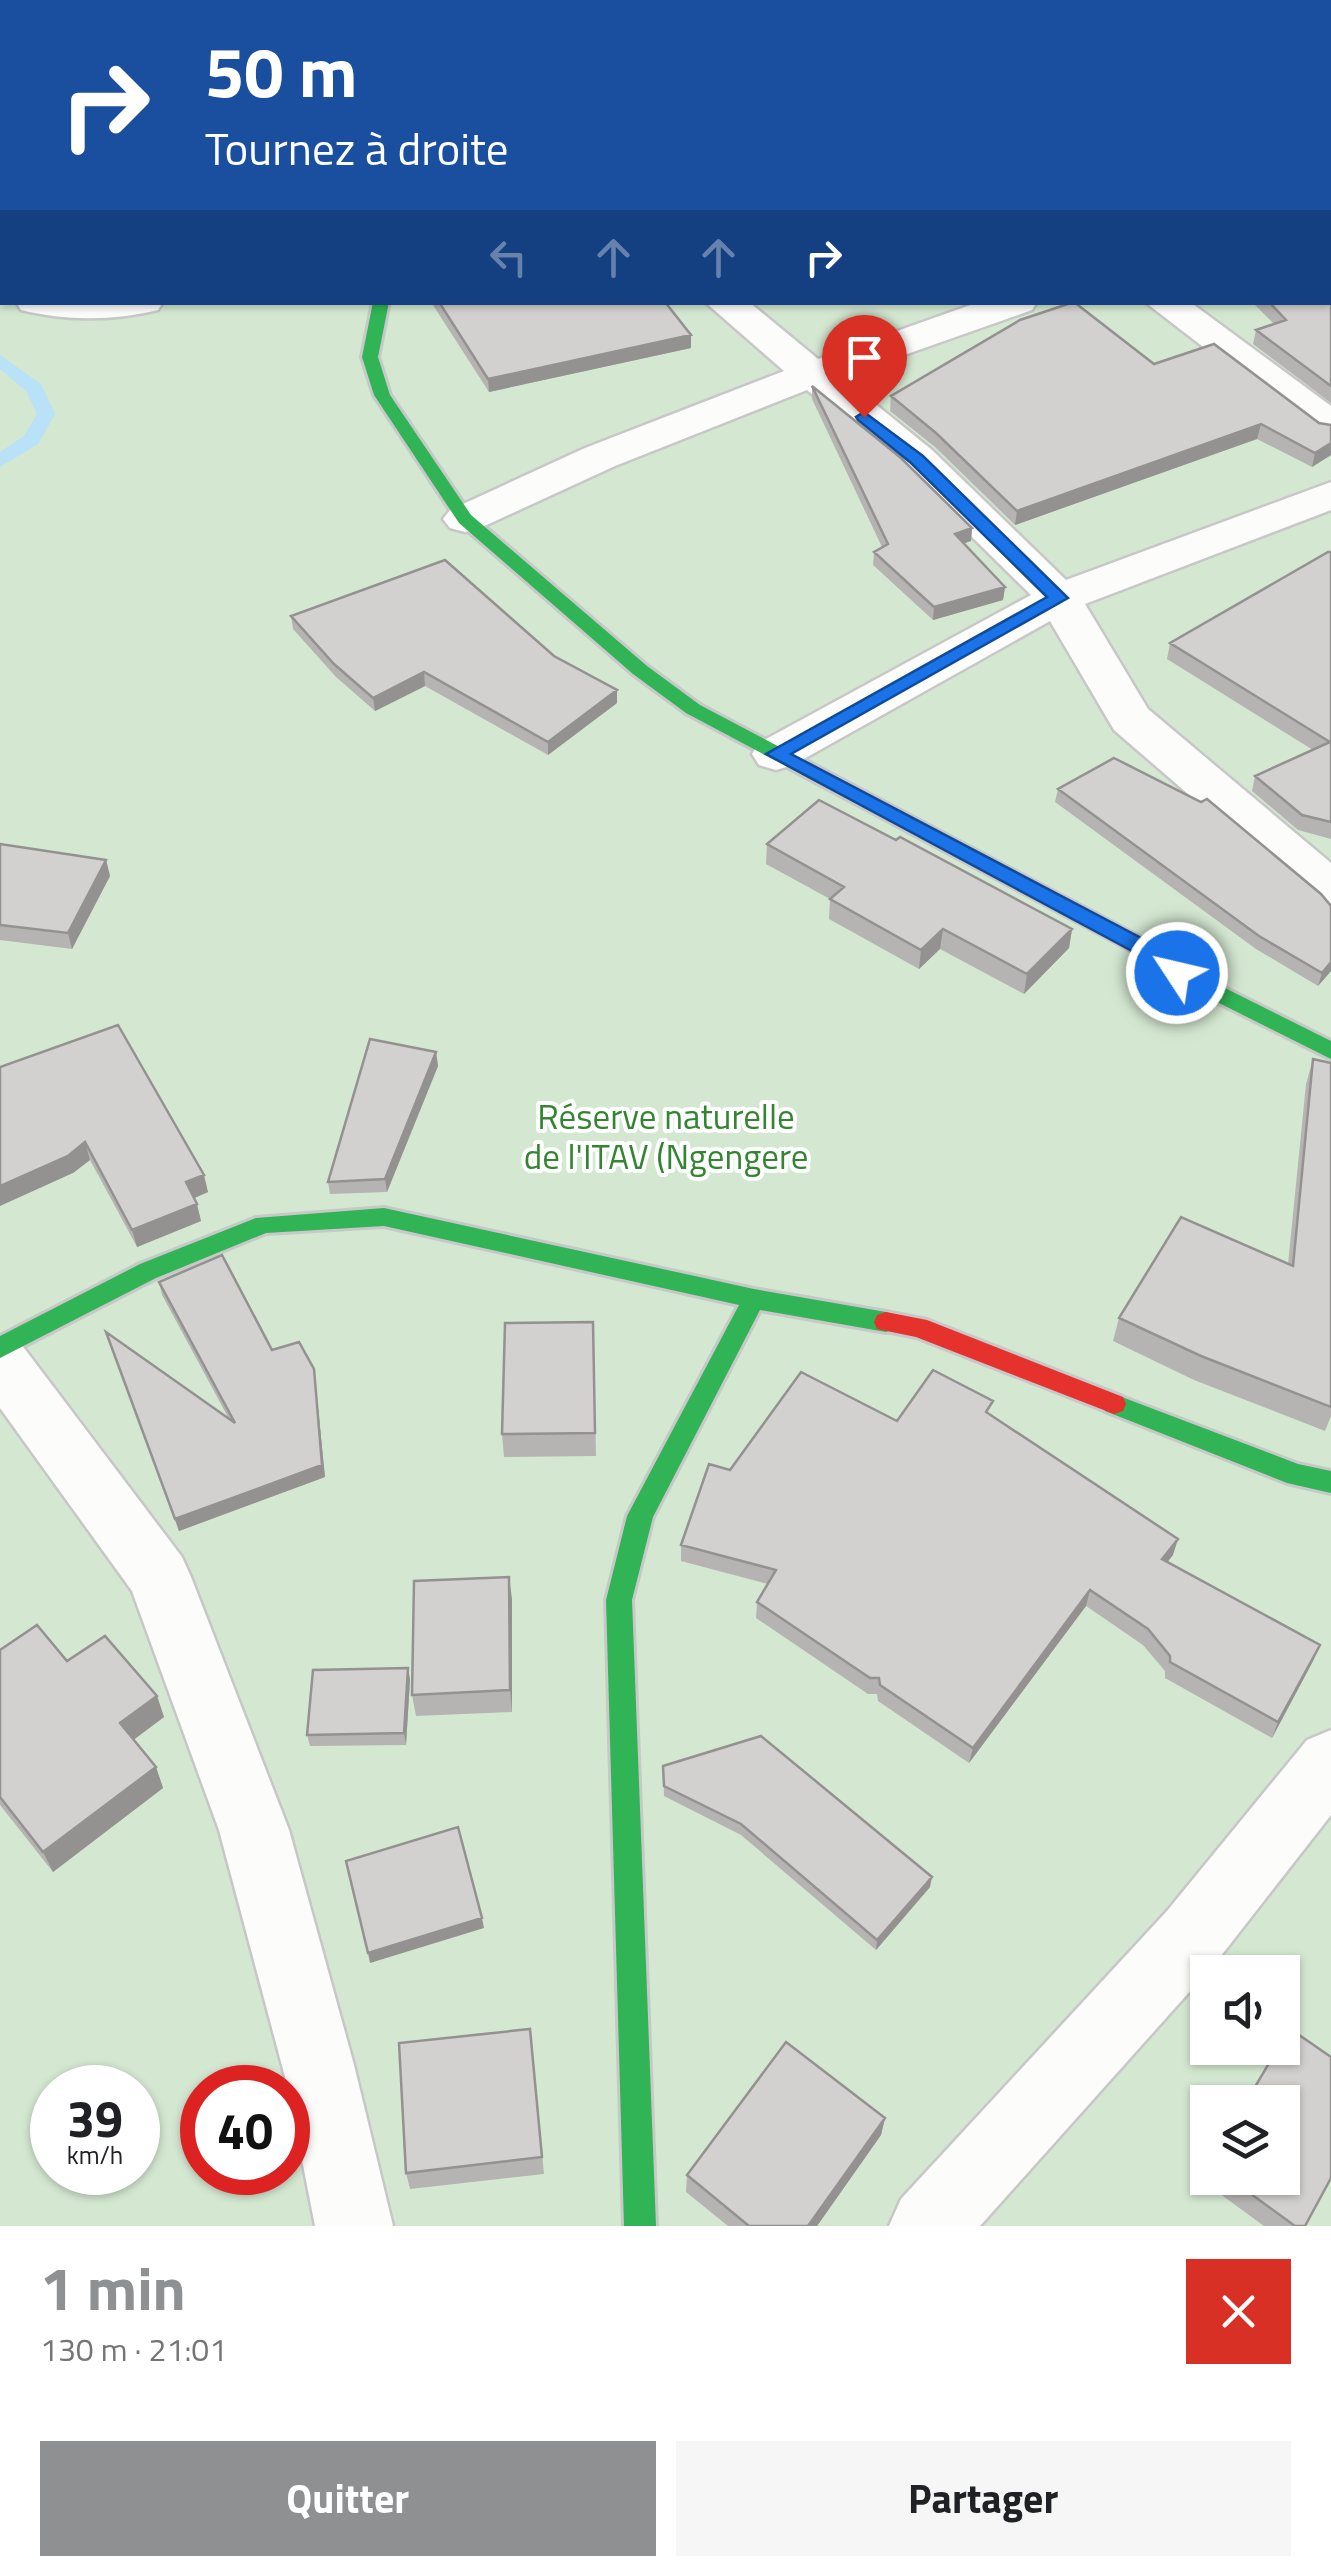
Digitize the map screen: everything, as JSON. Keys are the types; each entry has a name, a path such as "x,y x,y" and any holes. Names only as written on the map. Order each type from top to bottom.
{"street":[{"path":"65,305 119,305"},
{"path":"380,305 370,357 382,396 465,519 640,670 693,709 1138,945 1177,973 1331,1050"},
{"path":"728,305 917,459 1059,598 1132,719 1331,890"},
{"path":"465,519 574,466 811,374 1009,305"},
{"path":"1168,305 1331,425"},
{"path":"776,754 1059,598 1331,496"},
{"path":"0,1348 148,1271 264,1224 384,1216 754,1300 918,1327 1296,1475 1331,1482"},
{"path":"640,2226 619,1600 640,1516 754,1300"},
{"path":"0,1361 159,1577 254,1830 318,2065 354,2226"},
{"path":"928,2226 1192,1936 1331,1762"}],"green space":[{"name":"Réserve naturelle de l'ITAV (Ngengere","path":"0,305 1331,305 1331,2226 0,2226"}],"building":[{"path":"441,305 667,305 691,335 488,379"},
{"path":"1065,305 1078,305 1154,364 1214,344 1319,423 1331,425 1331,443 1315,453 1261,424 1017,511 936,433 891,396 1020,320"},
{"path":"1272,305 1331,305 1331,386 1256,330 1286,320"},
{"path":"812,386 901,458 972,528 955,534 1005,587 934,607 874,552 888,544"},
{"path":"1328,552 1331,822 1302,815 1255,776 1330,742 1170,643"},
{"path":"445,560 554,656 617,690 548,742 424,672 373,698 334,664 291,616"},
{"path":"1114,758 1201,802 1207,799 1321,894 1331,906 1331,962 1322,973 1259,936 1058,789"},
{"path":"819,800 896,840 900,837 1072,929 1027,974 943,929 921,950 830,899 844,887 767,844"},
{"path":"0,844 106,860 68,933 0,925"},
{"path":"118,1025 204,1175 186,1182 197,1204 132,1230 85,1142 68,1156 0,1186 0,1067"},
{"path":"370,1039 436,1052 385,1179 328,1182"},
{"path":"1313,1059 1331,1063 1331,1407 1201,1356 1119,1318 1181,1217 1293,1266"},
{"path":"222,1255 272,1350 299,1342 314,1369 322,1465 175,1519 106,1332 235,1423 159,1282"},
{"path":"593,1322 595,1433 502,1434 505,1323"},
{"path":"933,1370 993,1401 986,1412 1178,1539 1162,1559 1320,1645 1278,1722 1170,1662 1170,1656 1148,1629 1090,1590 973,1748 880,1685 879,1678 870,1678 757,1602 776,1570 681,1545 709,1464 730,1470 801,1372 897,1421"},
{"path":"509,1577 510,1690 412,1695 414,1581"},
{"path":"37,1625 67,1661 105,1636 157,1696 120,1723 156,1767 43,1852 0,1797 0,1650"},
{"path":"408,1668 404,1733 307,1735 313,1670"},
{"path":"761,1736 932,1877 877,1940 741,1824 664,1786 663,1766"},
{"path":"458,1827 482,1918 368,1953 346,1861"},
{"path":"530,2029 542,2157 406,2173 399,2043"},
{"path":"1300,2036 1331,2057 1331,2178 1305,2226 1295,2226 1252,2195 1300,2195 1300,2085 1256,2085 1268,2065 1300,2065"},
{"path":"786,2042 885,2118 808,2226 749,2226 687,2175"}],"waterway":[{"path":"0,360 34,388 46,414 31,440 0,461"}],"traffic: fast":[{"path":"380,305 370,357 382,395 465,519 640,670 693,709 1138,945 1177,973 1331,1051"},
{"path":"0,1348 148,1271 264,1224 384,1217 754,1299 886,1322"},
{"path":"640,2226 619,1600 640,1516 754,1299"},
{"path":"1114,1404 1296,1475 1331,1482"}],"traffic: jam":[{"path":"886,1322 918,1327 1114,1404"}],"route":[{"path":"864,417 917,459 1059,598 776,754 1138,945 1177,973"}]}
